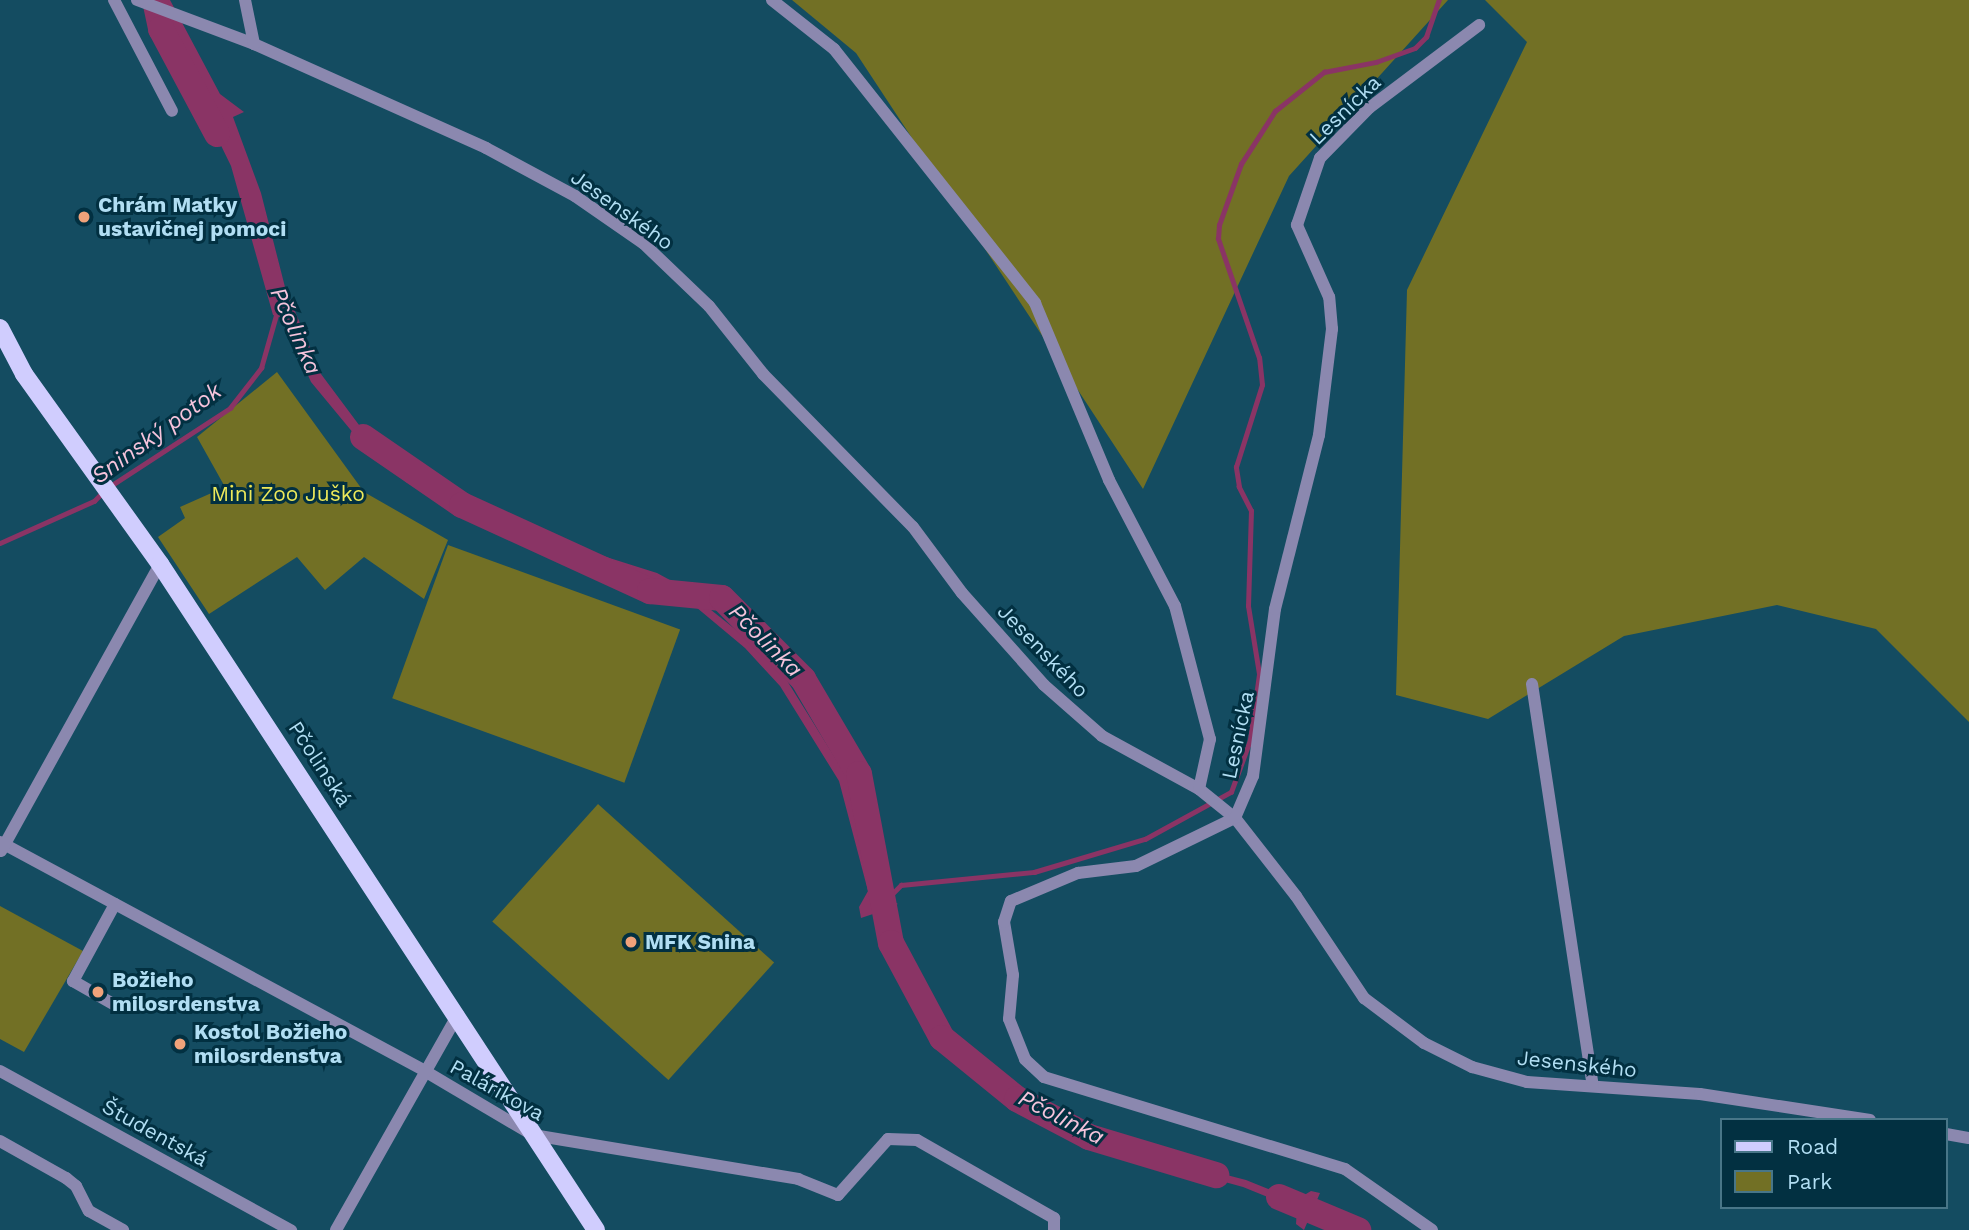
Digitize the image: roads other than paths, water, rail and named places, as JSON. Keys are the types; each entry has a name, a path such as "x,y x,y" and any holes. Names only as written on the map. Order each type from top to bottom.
{"main road":[{"name":"Pčolinská","path":"0,328 24,374 107,485 160,564 458,1014 596,1230"}],"street":[{"path":"114,0 172,111"},
{"name":"Jesenského","path":"137,0 254,44 485,148 575,196 643,243 709,306 763,374 913,527 962,593 1044,685 1102,736 1199,789 1235,818 1378,1013 1472,1067 1527,1082 1593,1085 1796,1105 1860,1118"},
{"path":"244,0 254,44"},
{"path":"772,0 834,49 1035,303 1110,480 1175,606 1210,739 1199,789"},
{"name":"Lesnícka","path":"1235,818 1255,764 1275,609 1319,435 1332,330 1329,297 1297,225 1320,158 1369,108 1479,25"},
{"path":"1,846 160,564"},
{"path":"1532,684 1593,1085"},
{"path":"1235,818 1136,866 1078,873 1011,901 1004,922 1013,975 1009,1019 1025,1059 1044,1077 1345,1169 1432,1230"},
{"name":"Palárikova","path":"1,846 115,904 423,1070 533,1135 798,1179 838,1195 888,1139 917,1140 1054,1218 1054,1230"},
{"path":"115,904 73,982 120,1008"},
{"path":"336,1230 423,1070 458,1014"},
{"name":"Študentská","path":"0,1071 291,1230"},
{"path":"1948,1134 1969,1138"},
{"path":"0,1141 66,1178 76,1186 89,1211 123,1230"}],"water":[{"path":"154,0 170,0 220,94 244,112 233,117 261,193 285,287 321,374 365,433 413,476 451,499 502,524 657,573 681,586 750,641 786,679 847,777 877,893 898,904 888,908 907,967 925,1018 948,1050 1022,1107 1096,1141 1246,1180 1296,1200 1311,1191 1320,1193 1304,1230 1296,1224 1297,1209 1243,1187 1094,1146 1019,1112 944,1054 921,1021 873,914 861,918 859,907 868,891 839,781 780,686 745,648 678,592 655,580 544,547 447,507 406,482 359,440 311,382 282,318 273,315 231,166 211,125 200,129 193,112 206,101 193,65"}],"waterway":[{"name":"Pčolinka","path":"155,0 161,29 217,134"},
{"path":"884,902 901,885 1034,872 1145,839 1231,792 1250,740 1259,674 1248,606 1251,511 1239,487 1236,467 1262,385 1259,358 1218,239 1219,225 1241,164 1275,111 1324,72 1376,62 1415,48 1426,37 1439,0"},
{"name":"Sninský potok","path":"109,487 230,408 261,368 277,312"},
{"name":"Pčolinka","path":"363,437 462,505 650,591 722,598 803,679 859,774 891,943 942,1038 1017,1099 1089,1137 1216,1175"},
{"name":"Sninský potok","path":"0,543 94,501 102,493"},
{"name":"Pčolinka","path":"1279,1197 1358,1230"}],"place":[{"name":"Chrám Matky ustavičnej pomoci","path":"84,217"},
{"name":"MFK Snina","path":"631,942"},
{"name":"Božieho milosrdenstva","path":"98,992"},
{"name":"Kostol Božieho milosrdenstva","path":"180,1044"}],"park label":[{"name":"Mini Zoo Juško","path":"288,494"}]}
